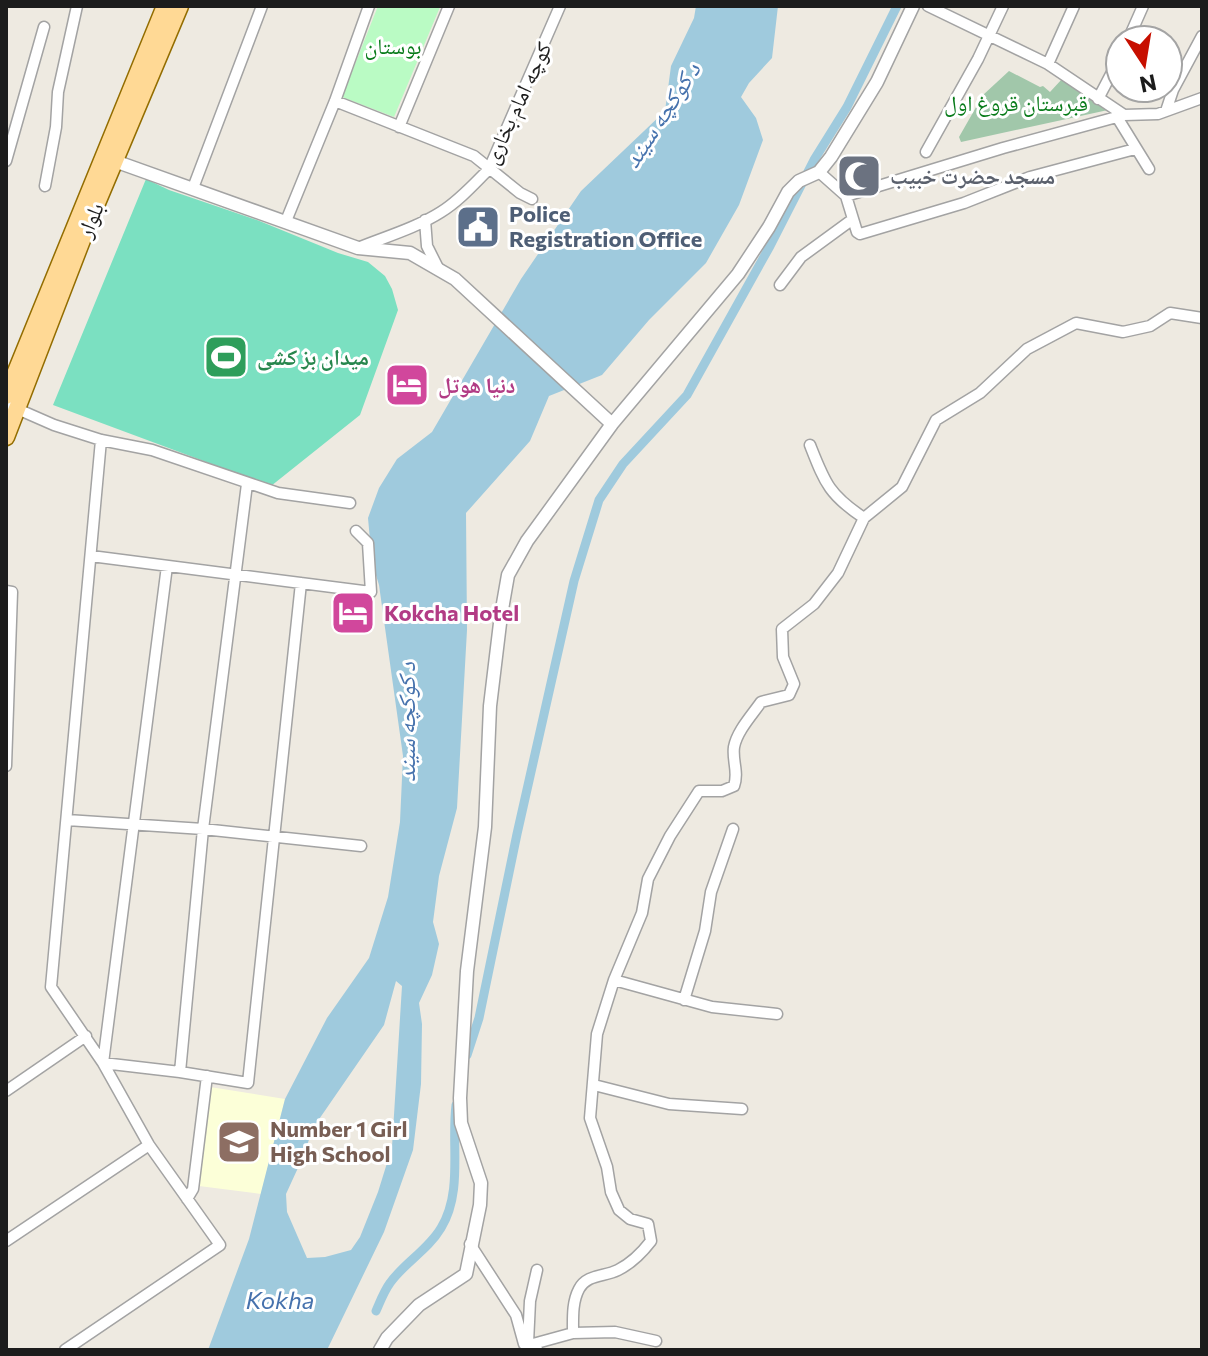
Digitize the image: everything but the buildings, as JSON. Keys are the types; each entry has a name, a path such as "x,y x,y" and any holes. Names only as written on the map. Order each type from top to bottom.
{"main road":[{"name":"بلوار","path":"10,403 89,222 165,6"},
{"name":"بلوار","path":"6,437 11,371 180,6"}],"street":[{"path":"45,186 56,127 58,92 77,6"},
{"path":"193,188 262,6"},
{"path":"286,221 335,101 369,6"},
{"path":"399,127 449,6"},
{"name":"کوچه امام بخاری","path":"358,248 425,220 451,204 489,169 560,6"},
{"path":"380,1350 387,1338 419,1305 466,1274 480,1205 481,1183 461,1123 460,1098 467,971 485,827 490,706 508,575 527,541 612,424 738,274 788,192 799,181 819,172 831,157 877,82 913,6"},
{"path":"928,6 1048,64 1098,99 1120,116 1135,149 1149,169"},
{"path":"926,152 1003,6"},
{"path":"1048,64 1074,6"},
{"path":"6,161 44,27"},
{"path":"1166,111 1173,90 1202,36"},
{"path":"1098,99 1104,88"},
{"path":"846,196 1120,116 1158,114 1202,98"},
{"path":"335,101 474,156 532,199"},
{"path":"6,106 21,110"},
{"path":"819,172 846,196 860,234 964,203 1030,177 1135,149"},
{"path":"109,159 358,248 410,253 455,279 487,306 612,424"},
{"path":"780,285 801,257 853,219"},
{"path":"425,220 427,246 439,270"},
{"path":"573,1333 574,1305 580,1287 588,1279 615,1272 632,1262 651,1241 648,1224 630,1219 619,1210 590,1118 597,1034 614,980 642,913 648,879 670,836 699,791 722,791 734,786 738,776 734,748 740,733 761,702 789,695 794,684 783,657 782,629 814,604 838,573 864,518 902,487 936,420 980,393 1027,349 1076,323 1123,332 1150,326 1170,313 1202,318"},
{"path":"10,403 31,417 101,440 152,450 247,484 278,493 350,503"},
{"path":"65,1350 220,1245 149,1145 103,1063 51,987 101,440"},
{"path":"810,445 831,492 841,503 864,518"},
{"path":"180,1072 203,829 247,484"},
{"path":"91,556 371,592 368,543 356,531"},
{"path":"103,1063 167,566"},
{"path":"103,1063 248,1083 301,583"},
{"path":"6,591 12,592 6,766"},
{"path":"67,820 203,829 361,846"},
{"path":"684,1000 705,931 711,892 733,829"},
{"path":"614,980 712,1007 777,1014"},
{"path":"6,1091 86,1036"},
{"path":"187,1199 193,1189 207,1076"},
{"path":"594,1085 669,1104 742,1109"},
{"path":"6,1241 149,1145"},
{"path":"470,1244 516,1315 524,1344 533,1346 573,1333 615,1332 656,1341"},
{"path":"533,1346 530,1301 537,1270"}],"shaded area":[{"name":"Number 1 Girl High School","path":"210,1087 285,1099 261,1194 199,1186"}],"green space":[{"name":"بوستان","path":"378,6 440,7 394,117 342,97"},
{"name":"قبرستان قروغ اول","path":"1009,71 1050,92 1062,79 1108,110 961,142 959,137 983,95"},
{"name":"میدان بز کشی","path":"146,179 368,262 385,276 392,289 398,310 360,415 271,486 53,405"}],"water":[{"path":"696,6 778,6 772,58 749,83 741,97 756,118 763,140 739,205 706,263 649,320 602,375 549,396 530,441 466,513 467,630 457,808 439,876 433,922 439,944 432,975 419,1003 422,1024 421,1084 413,1150 384,1232 327,1350 208,1350 249,1239 285,1099 327,1018 369,958 388,897 400,822 403,756 379,585 372,562 368,518 379,488 397,459 432,432 521,279 581,191 665,111 671,66 694,18","holes":["396,981 402,986 392,1147 378,1192 360,1237 351,1250 307,1258 287,1212 286,1194 313,1128 384,1025"]}],"waterway":[{"path":"467,1055 479,1018 574,581 599,500 623,464 687,395 814,160 847,107 897,6"},
{"path":"376,1311 390,1283 436,1236 448,1214 454,1184 456,1105"}],"place":[{"name":"مسجد حضرت خبیب","path":"859,176"},
{"name":"Police Registration Office","path":"478,227"},
{"name":"میدان بز کشی","path":"226,357"},
{"name":"دنیا هوتل","path":"407,385"},
{"name":"Kokcha Hotel","path":"353,613"},
{"name":"Number 1 Girl High School","path":"239,1142"}],"water label":[{"name":"د کوکچه سیند","path":"662,115"},
{"name":"د کوکچه سیند","path":"407,722"},
{"name":"Kokha","path":"280,1301"}]}
